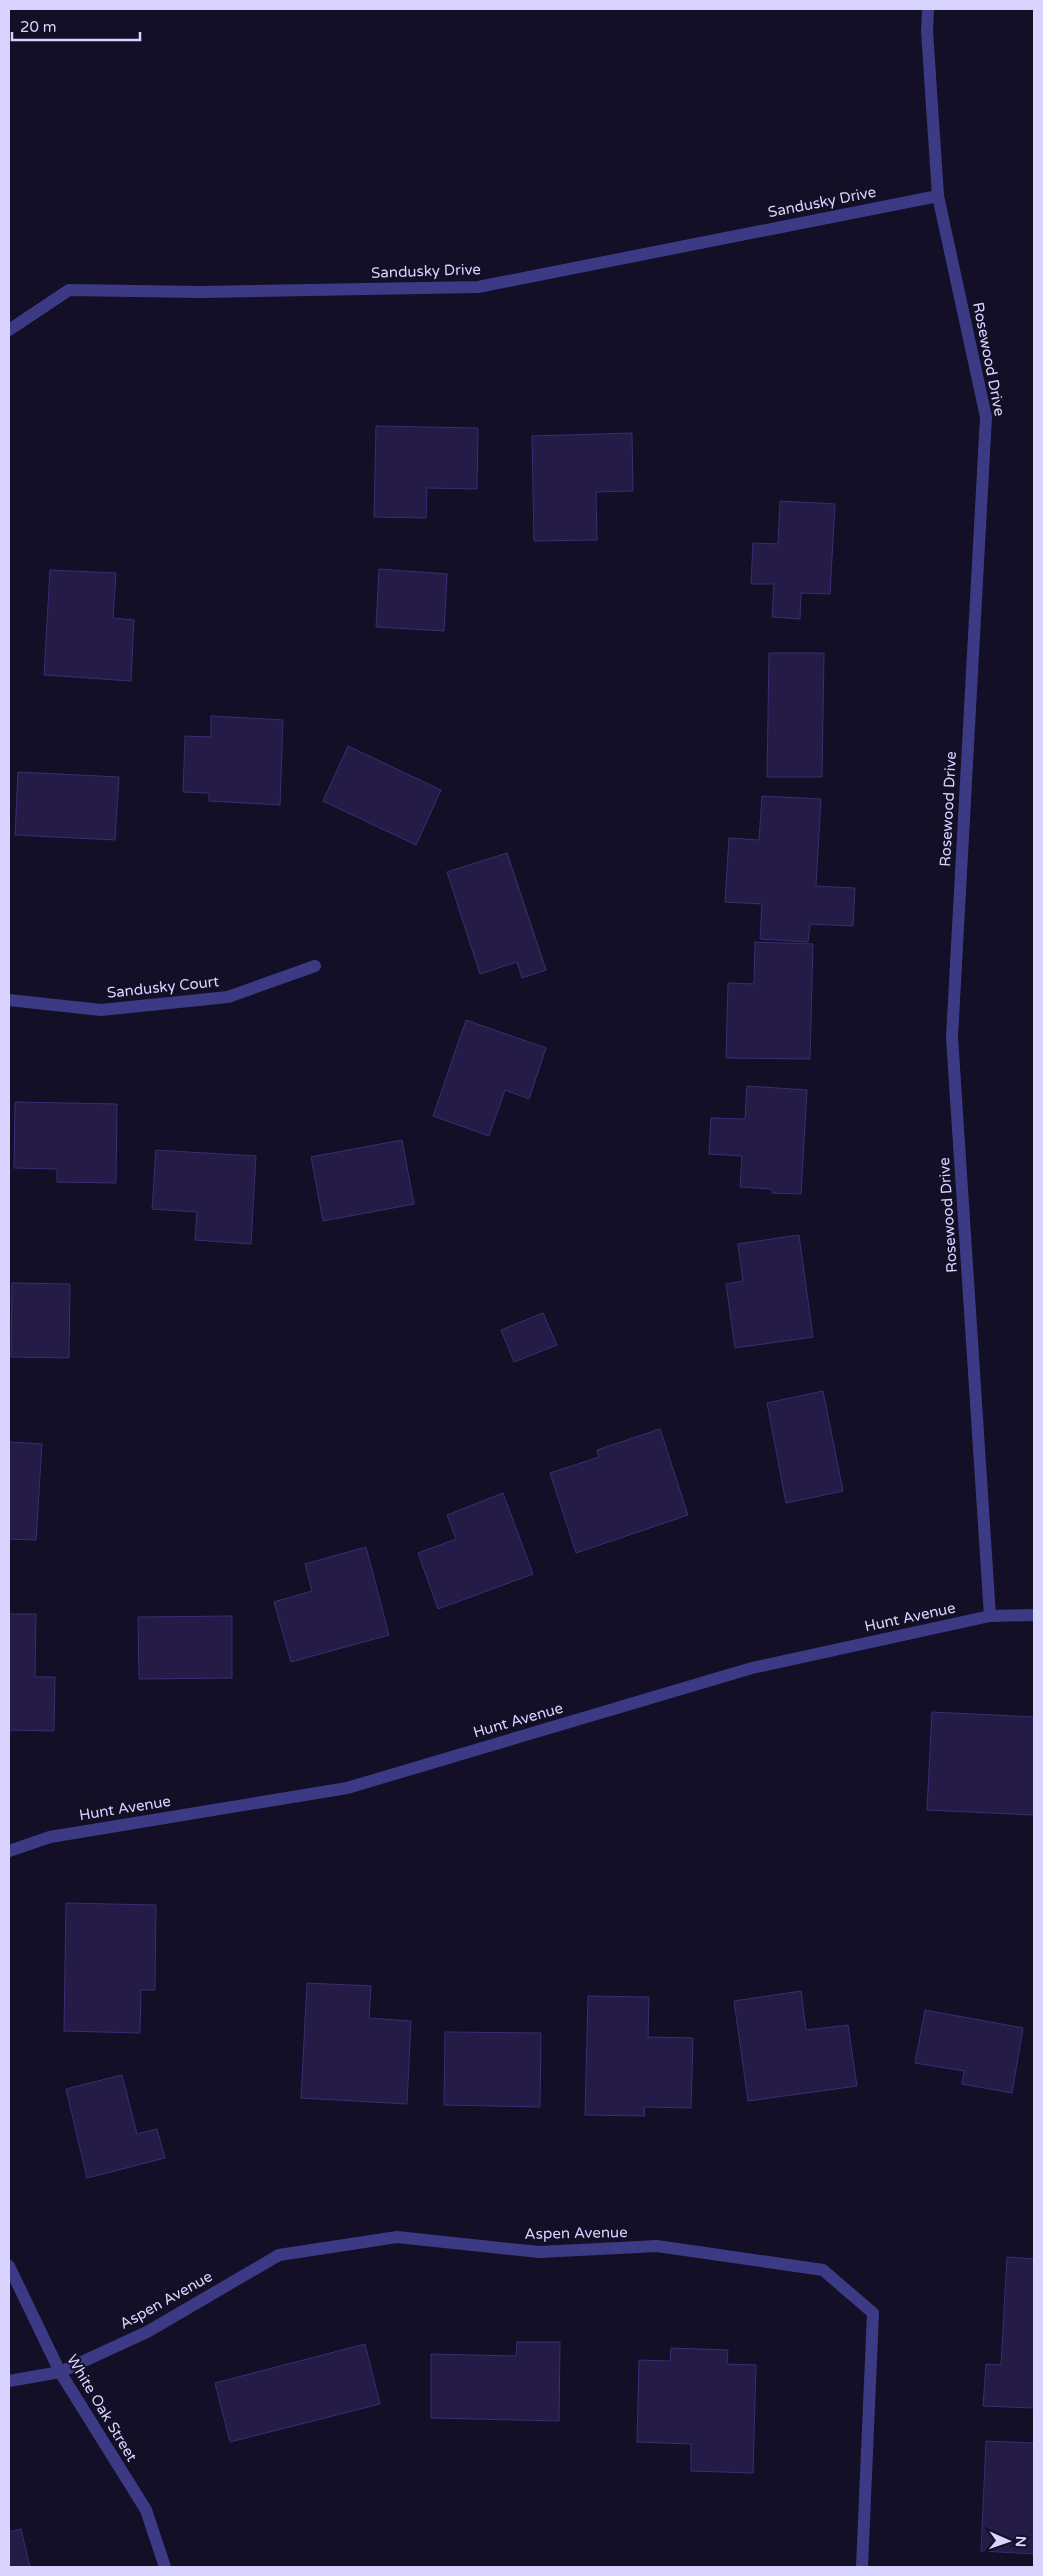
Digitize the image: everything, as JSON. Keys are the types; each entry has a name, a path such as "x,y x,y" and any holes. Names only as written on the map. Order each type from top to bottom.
{"street":[{"name":"Rosewood Drive","path":"928,9 938,196 986,417 952,1037 990,1616"},
{"name":"Sandusky Drive","path":"9,330 69,290 201,292 478,287 938,196"},
{"name":"Sandusky Court","path":"9,1000 101,1010 228,997 315,966"},
{"name":"Hunt Avenue","path":"9,1851 50,1837 346,1788 752,1668 990,1616 1034,1615"},
{"name":"Aspen Avenue","path":"9,2381 60,2372 147,2332 279,2255 397,2237 539,2252 656,2246 823,2270 874,2313 862,2567"},
{"name":"White Oak Street","path":"9,2266 60,2372 146,2510 164,2567"}],"building":[{"path":"376,426 478,428 477,489 427,488 426,518 374,517"},
{"path":"632,433 633,491 596,492 597,540 534,541 532,436"},
{"path":"780,501 835,504 830,594 801,593 800,619 772,617 774,584 751,584 753,543 778,544"},
{"path":"379,569 447,574 444,631 376,627"},
{"path":"50,570 116,573 113,618 134,620 131,681 44,675"},
{"path":"769,653 824,653 822,777 767,777"},
{"path":"211,716 283,720 280,805 209,801 209,793 183,792 185,736 211,737"},
{"path":"348,746 441,790 416,845 323,801"},
{"path":"18,772 119,777 115,840 15,835"},
{"path":"762,796 821,799 816,886 855,888 853,926 810,924 808,942 760,939 762,904 725,902 729,838 759,840"},
{"path":"507,853 546,970 522,978 517,962 480,974 447,872"},
{"path":"755,942 813,944 810,1059 726,1058 728,983 754,984"},
{"path":"466,1020 546,1048 529,1099 505,1090 489,1136 433,1116"},
{"path":"747,1086 807,1090 801,1194 772,1193 772,1189 740,1187 742,1156 709,1154 711,1118 745,1119"},
{"path":"15,1102 117,1104 116,1183 57,1182 57,1169 14,1168"},
{"path":"402,1140 414,1204 323,1221 311,1157"},
{"path":"156,1150 256,1156 251,1244 195,1240 197,1212 152,1209"},
{"path":"799,1235 813,1337 735,1348 726,1284 743,1281 738,1244"},
{"path":"12,1283 70,1284 69,1358 11,1357"},
{"path":"543,1313 557,1345 514,1362 501,1330"},
{"path":"823,1391 843,1491 786,1503 767,1403"},
{"path":"660,1429 688,1515 576,1553 550,1473 599,1457 597,1450"},
{"path":"9,1442 42,1444 36,1540 9,1539"},
{"path":"503,1493 533,1574 438,1609 418,1553 456,1539 447,1515"},
{"path":"366,1547 389,1635 291,1662 274,1602 312,1591 305,1564"},
{"path":"9,1614 36,1614 35,1677 55,1677 54,1731 9,1730"},
{"path":"232,1616 232,1678 139,1679 138,1617"},
{"path":"932,1712 1034,1717 1034,1815 927,1810"},
{"path":"66,1903 156,1905 155,1990 141,1990 140,2033 64,2031"},
{"path":"307,1983 371,1986 369,2018 411,2021 407,2104 301,2098"},
{"path":"801,1991 806,2030 848,2025 857,2086 748,2101 734,2001"},
{"path":"588,1996 649,1997 648,2037 693,2038 691,2108 644,2107 645,2116 585,2115"},
{"path":"925,2010 1023,2028 1012,2093 962,2084 964,2071 915,2063"},
{"path":"445,2032 541,2033 540,2107 444,2105"},
{"path":"122,2075 137,2134 157,2129 165,2158 87,2178 66,2089"},
{"path":"1007,2257 1034,2259 1034,2408 983,2406 986,2364 1001,2365"},
{"path":"517,2342 560,2342 559,2421 431,2418 431,2354 516,2356"},
{"path":"365,2344 380,2404 230,2442 215,2383"},
{"path":"671,2348 728,2350 727,2364 756,2365 753,2473 691,2471 691,2444 637,2442 639,2360 670,2361"},
{"path":"986,2441 1034,2443 1034,2554 981,2551"},
{"path":"21,2529 30,2567 9,2567 9,2532"}]}
